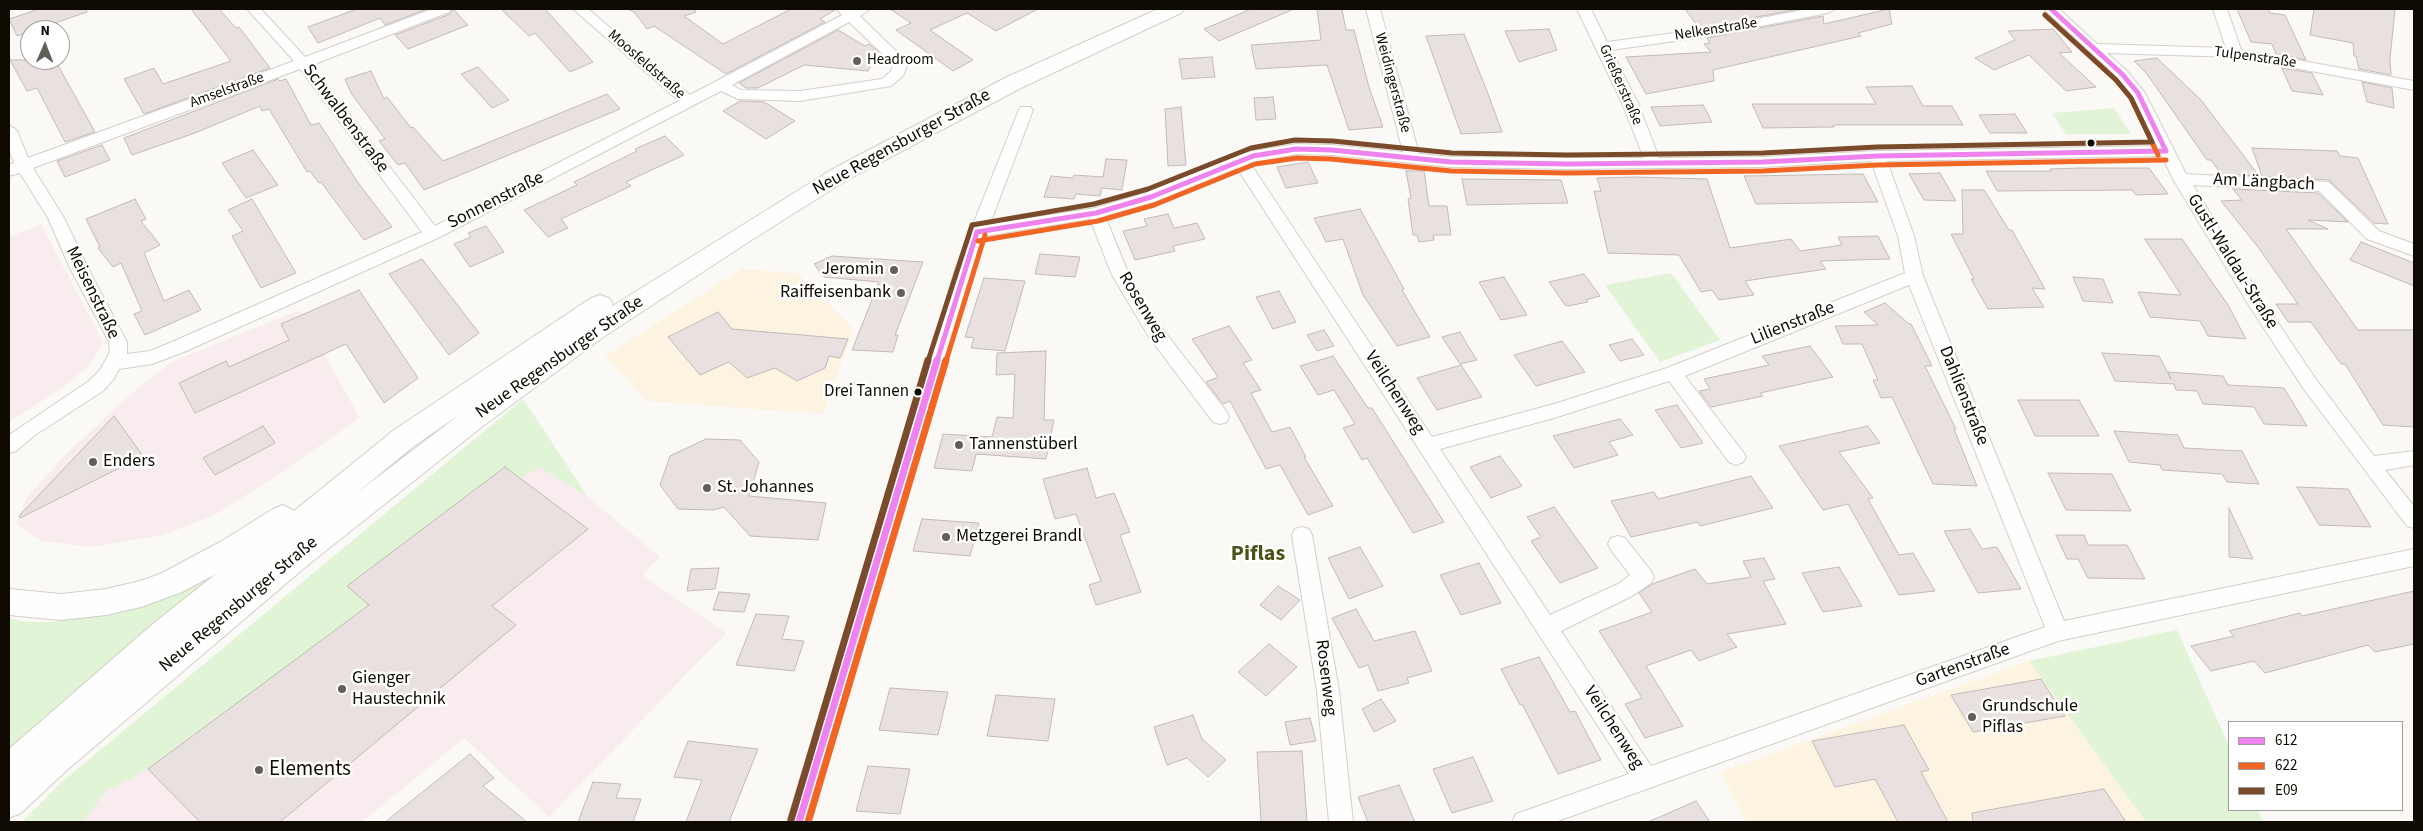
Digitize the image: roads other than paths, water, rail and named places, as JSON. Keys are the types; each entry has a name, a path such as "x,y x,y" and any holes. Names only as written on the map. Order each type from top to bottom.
{"highway":[{"name":"Neue Regensburger Straße","path":"9,770 165,633 404,438 578,318 760,202 937,104 1140,9"},
{"name":"Neue Regensburger Straße","path":"9,802 55,759 298,555 473,419 593,331 740,235 839,175 1015,82 1174,9"},
{"path":"9,602 60,607 106,602 141,594 171,583 233,550 404,438"},
{"path":"9,820 35,790 55,759"}],"street":[{"name":"Schwalbenstraße","path":"254,9 304,63 432,234"},
{"name":"Amselstraße","path":"16,168 304,63 444,9"},
{"name":"Moosfeldstraße","path":"580,9 688,102"},
{"name":"Weidingerstraße","path":"1373,9 1412,158"},
{"name":"Grießerstraße","path":"1584,9 1630,103 1653,162"},
{"name":"Nelkenstraße","path":"1603,47 1704,33 1828,9"},
{"name":"Gustl-Waldau-Straße","path":"2051,9 2122,74 2138,93 2181,179 2260,308 2309,383 2368,464 2414,520"},
{"path":"2220,9 2235,53"},
{"name":"Sonnenstraße","path":"115,363 152,357 178,347 432,234 688,102 853,11"},
{"path":"720,85 738,94 800,96 886,83 898,73 901,63 853,11"},
{"name":"Tulpenstraße","path":"2094,48 2235,53 2414,85"},
{"path":"799,822 898,487 977,232 1025,110"},
{"name":"Meisenstraße","path":"9,131 16,168 56,218 79,268 118,342 119,352 115,363 96,386 28,430 9,446"},
{"path":"977,232 1096,213 1151,197 1240,160 1296,149 1451,162 1538,164 1755,163 1877,156 2166,151"},
{"name":"Dahlienstraße","path":"1877,156 1906,236 1914,276 2058,632"},
{"name":"Veilchenweg","path":"1240,160 1646,779"},
{"name":"Am Längbach","path":"2181,179 2324,186 2373,235 2414,250"},
{"name":"Rosenweg","path":"1096,213 1121,276 1150,324 1220,417"},
{"name":"Lilienstraße","path":"1428,445 1554,410 1672,373 1914,276"},
{"path":"1672,373 1736,457"},
{"path":"2368,464 2414,458"},
{"name":"Rosenweg","path":"1302,535 1328,691 1340,822"},
{"path":"1547,627 1626,590 1644,577 1618,544"},
{"name":"Gartenstraße","path":"1524,822 2058,632 2414,558"}],"place":[{"name":"Headroom","path":"857,61"},
{"name":"Jeromin","path":"894,270"},
{"name":"Raiffeisenbank","path":"901,293"},
{"name":"Drei Tannen","path":"918,392"},
{"name":"Tannenstüberl","path":"959,445"},
{"name":"Enders","path":"93,462"},
{"name":"St. Johannes","path":"707,488"},
{"name":"Metzgerei Brandl","path":"946,537"},
{"name":"Gienger Haustechnik","path":"342,689"},
{"name":"Grundschule Piflas","path":"1972,717"},
{"name":"Elements","path":"259,770"}],"district":[{"name":"Piflas","path":"1258,555"}]}
